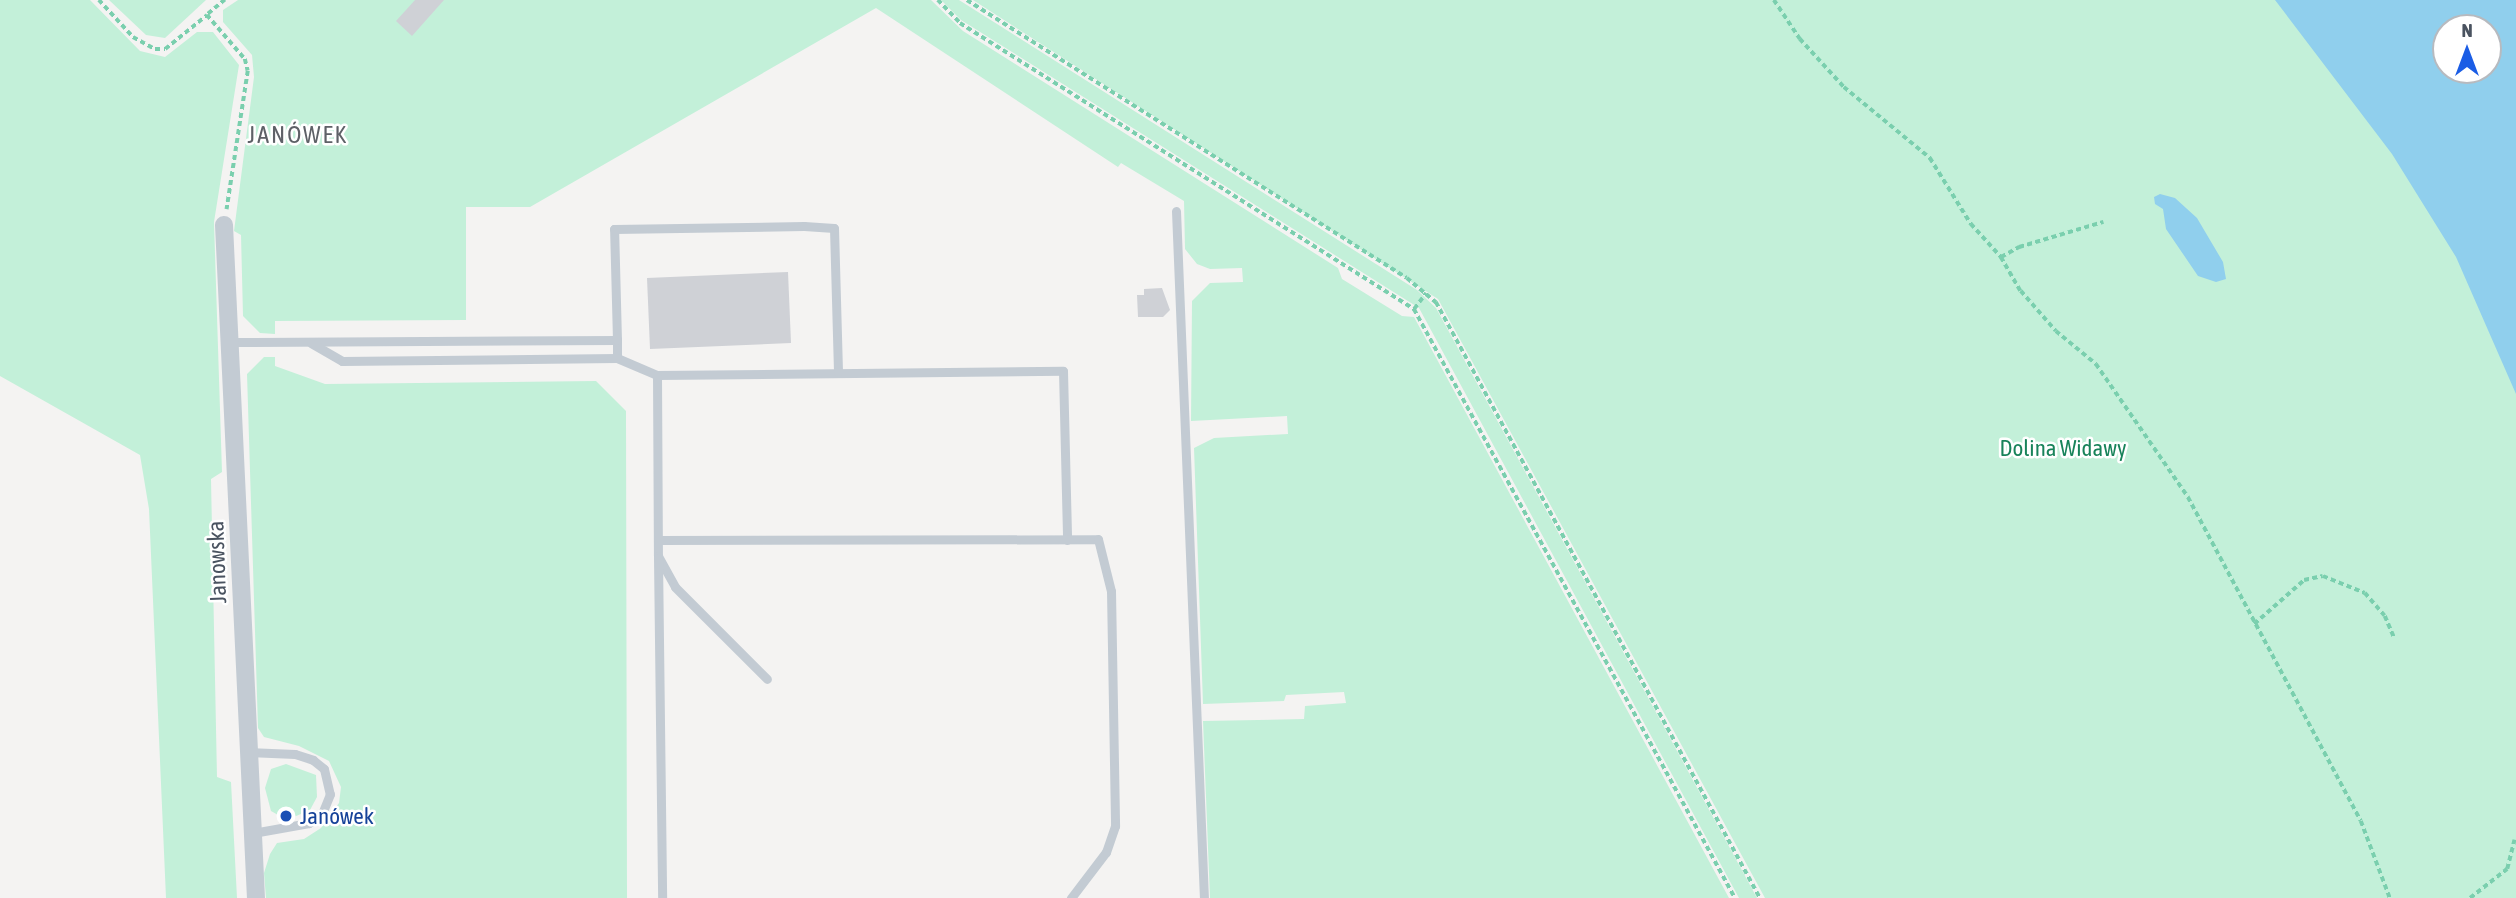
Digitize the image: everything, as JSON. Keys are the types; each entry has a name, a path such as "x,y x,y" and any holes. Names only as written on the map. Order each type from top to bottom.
{"street":[{"name":"Janowska","path":"224,225 232,342 256,898"}],"lane":[{"path":"1176,211 1204,898"},
{"path":"617,358 614,229 834,228 838,372"},
{"path":"232,342 617,340"},
{"path":"310,342 342,361 617,358 657,375 1063,371 1068,540"},
{"path":"657,375 663,898"},
{"path":"658,540 1098,539 1111,592 1115,826 1106,852 1071,898"},
{"path":"658,556 675,587 767,679"},
{"path":"250,752 295,754 313,760 324,769 330,794 322,814 309,823 253,833"}],"path":[{"path":"99,0 133,37 155,49 165,49 225,0"},
{"path":"938,0 960,23 1414,309 1735,898"},
{"path":"967,0 1426,293 1443,311 1760,898"},
{"path":"1774,0 1800,39 1844,87 1930,158 1971,224 2001,257 2021,291 2056,331 2096,363 2188,497 2361,821 2390,898"},
{"path":"208,15 245,60 248,71 224,225"},
{"path":"2001,257 2019,247 2103,222"},
{"path":"1414,309 1426,293"},
{"path":"2254,624 2304,580 2323,576 2365,593 2385,616 2394,638"},
{"path":"2470,898 2507,869 2514,840"}],"green space":[{"path":"0,0 90,0 140,51 165,57 197,32 213,32 239,65 214,222 222,472 211,479 217,777 231,782 237,898 166,898 149,509 140,455 0,376"},
{"path":"109,0 206,0 165,38 146,35"},
{"path":"238,0 931,0 963,31 1338,268 1342,279 1402,316 1414,317 1729,898 1210,898 1203,721 1304,719 1305,706 1346,703 1344,692 1286,695 1284,701 1203,704 1194,448 1214,438 1288,434 1287,416 1191,421 1192,301 1210,283 1243,282 1242,268 1210,269 1197,264 1185,249 1184,201 1121,163 1118,167 876,8 530,207 466,207 466,320 275,321 275,334 260,333 243,316 241,235 234,231 254,77 252,55 223,22 223,10"},
{"path":"941,0 959,0 1417,290 1436,308 1757,898 1739,898 1419,308 961,20"},
{"name":"Dolina Widawy","path":"973,0 2516,0 2516,898 1765,898 1438,299"},
{"path":"264,357 275,357 275,366 325,384 596,381 626,411 627,898 266,898 264,873 277,843 304,839 321,828 339,803 341,787 329,761 299,746 264,737 258,728 247,374"},
{"path":"286,764 316,775 317,797 310,810 287,820 271,811 265,788 271,769"}],"water":[{"path":"2275,0 2516,0 2516,394 2456,257 2392,154"},
{"path":"2160,194 2175,198 2197,218 2223,262 2226,279 2216,282 2198,276 2166,229 2163,209 2155,204 2154,197"}],"building":[{"path":"415,0 444,0 412,36 396,21"},
{"path":"788,272 791,343 650,349 647,278"},
{"path":"1162,288 1170,310 1163,317 1138,317 1137,295 1144,295 1144,289"}],"place":[{"name":"Janówek","path":"286,816"}],"district":[{"name":"JANÓWEK","path":"298,135"}]}
